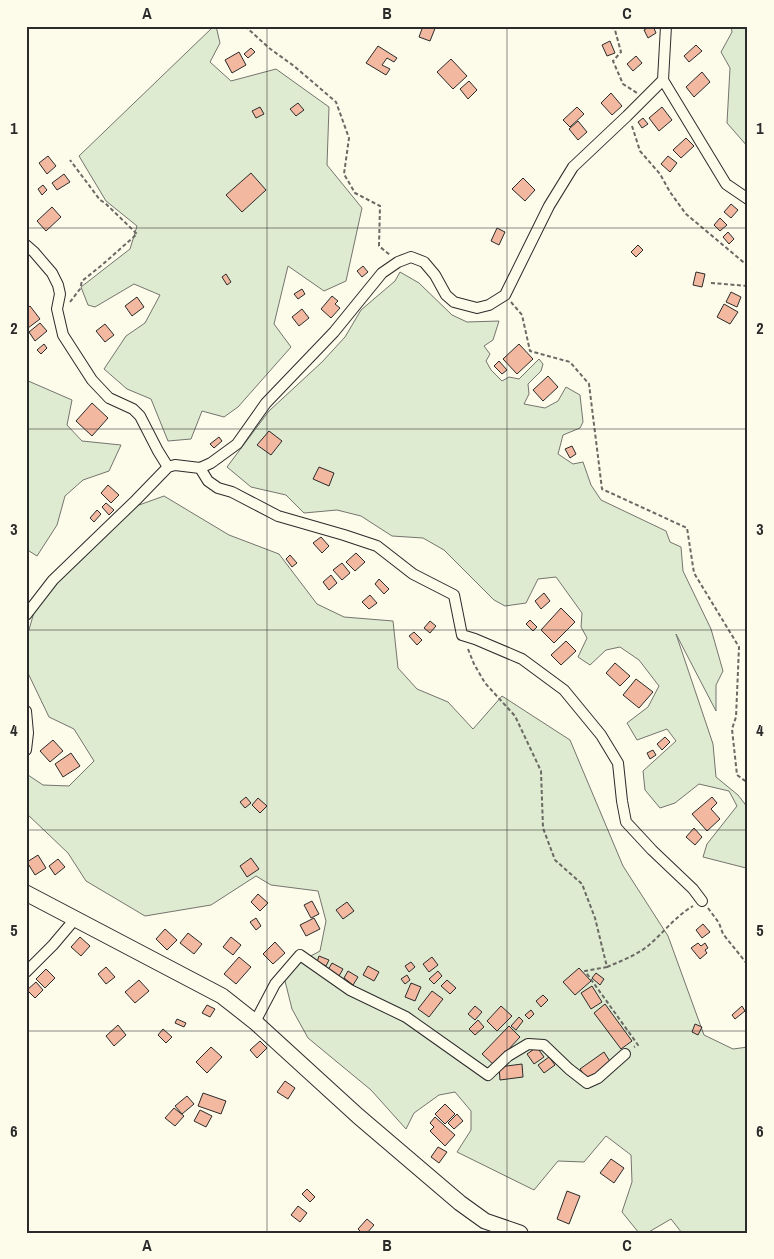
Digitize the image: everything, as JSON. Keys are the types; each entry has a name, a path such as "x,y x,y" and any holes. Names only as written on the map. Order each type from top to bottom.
{"street":[{"path":"666,26 663,80 726,184 748,199"},
{"path":"26,615 53,580 168,467 175,465 200,468 211,463 236,444 266,403 334,332 382,273 398,262 411,258 424,262 435,275 446,295 454,302 477,308 489,305 505,294 549,206 573,167 663,80"},
{"path":"26,245 52,274 58,285 60,294 57,309 58,318 64,335 92,380 109,398 133,409 140,416 168,467"},
{"path":"200,468 208,481 218,488 232,492 278,516 378,546 412,574 454,594 462,635 522,659 564,690 601,735 618,763 626,822 652,850 694,889 702,901"},
{"path":"26,711 28,733 26,750"},
{"path":"26,893 222,996 255,1022 358,1116 460,1203 485,1221 520,1233"},
{"path":"26,972 75,919"},
{"path":"255,1022 274,984 300,955 350,990 406,1017 488,1075 508,1056 528,1044 544,1045 568,1069 587,1084 598,1078 625,1054"}],"path":[{"path":"245,26 269,48 294,66 336,102 349,138 344,174 355,193 380,206 379,246 398,262"},
{"path":"611,26 616,30 621,52 613,61 623,84 645,98"},
{"path":"632,112 630,120 640,151 660,174 686,214 748,266"},
{"path":"58,318 80,289 82,281 102,266 137,234 100,200 70,160"},
{"path":"711,283 748,286"},
{"path":"505,294 522,315 530,351 570,362 589,384 602,490 687,528 694,573 739,647 736,717 732,729 737,775 748,783"},
{"path":"462,635 474,664 485,683 515,716 541,772 543,828 555,860 582,884 595,918 607,968"},
{"path":"625,1054 638,1045 585,971 607,968 648,946 689,908 702,901 719,923 723,934 748,965"}],"green space":[{"path":"216,26 220,43 210,62 231,81 276,69 329,107 327,165 362,208 346,281 324,291 288,266 274,324 291,347 238,407 224,417 202,411 191,439 168,441 151,399 127,389 104,369 126,336 145,323 160,295 134,284 95,307 88,305 81,287 130,249 137,226 106,201 79,156"},
{"path":"731,26 748,26 748,147 727,123 730,68 721,52 732,32"},
{"path":"400,272 419,283 452,315 467,322 499,321 493,340 484,346 490,354 486,361 491,370 502,381 509,377 519,379 539,359 543,364 541,371 528,384 529,394 524,404 545,408 558,401 566,387 580,395 583,422 580,428 563,435 558,454 573,464 583,462 591,485 601,500 666,531 670,542 681,547 683,571 711,629 723,671 716,685 716,711 676,634 713,744 716,777 738,795 748,808 748,865 746,868 703,857 707,844 737,806 729,791 699,784 675,803 660,808 645,790 643,771 676,741 667,729 637,740 627,723 648,707 659,686 639,660 620,647 606,650 590,665 578,657 587,638 581,627 582,613 556,577 538,579 526,603 505,606 494,600 444,550 423,538 392,536 361,516 337,510 304,513 286,495 251,487 227,467 269,411 322,362 345,337 361,310 395,281"},
{"path":"26,380 72,400 67,425 82,441 121,445 109,471 83,480 65,496 57,525 37,556 26,549"},
{"path":"164,496 229,535 279,554 317,604 344,617 393,621 398,668 417,689 448,702 473,729 502,696 570,740 623,866 668,936 704,1035 733,1049 748,1047 748,1233 682,1233 671,1219 647,1233 639,1233 622,1212 632,1182 631,1155 606,1136 584,1162 558,1161 534,1190 457,1152 471,1130 471,1111 455,1092 439,1095 414,1113 406,1129 371,1090 308,1038 292,1009 284,977 294,965 320,951 326,921 318,891 271,885 256,876 211,905 145,916 86,881 68,853 26,813 26,782 28,775 43,785 69,786 94,761 74,729 49,717 26,669 26,635 37,602 128,509"}],"building":[{"path":"423,26 436,26 430,41 419,37"},
{"path":"653,26 656,33 648,38 644,30"},
{"path":"610,41 615,53 607,56 602,45"},
{"path":"696,45 702,51 689,62 684,56"},
{"path":"378,46 397,58 394,62 387,58 382,65 390,69 386,75 366,63"},
{"path":"251,48 255,52 248,58 244,54"},
{"path":"239,52 246,65 232,73 225,60"},
{"path":"636,56 642,63 633,71 627,64"},
{"path":"451,59 467,76 453,89 437,72"},
{"path":"702,72 710,82 694,97 686,87"},
{"path":"469,81 477,90 468,99 460,89"},
{"path":"611,93 622,106 612,115 601,103"},
{"path":"298,103 304,110 296,116 290,109"},
{"path":"260,107 264,114 256,118 252,111"},
{"path":"577,107 584,114 570,127 563,120"},
{"path":"662,107 672,120 659,131 649,118"},
{"path":"643,118 648,124 642,128 638,122"},
{"path":"578,121 587,132 578,140 569,129"},
{"path":"686,138 694,146 681,158 673,150"},
{"path":"48,156 56,166 47,174 39,163"},
{"path":"668,156 677,163 670,172 661,164"},
{"path":"251,173 266,190 242,212 226,195"},
{"path":"64,174 70,182 57,190 52,183"},
{"path":"523,178 535,190 525,201 512,189"},
{"path":"43,185 47,190 42,195 38,189"},
{"path":"731,204 738,210 731,218 724,212"},
{"path":"52,207 61,217 46,231 37,221"},
{"path":"720,218 727,225 720,231 714,225"},
{"path":"497,228 505,232 499,245 491,241"},
{"path":"728,232 734,239 729,244 723,237"},
{"path":"638,245 643,250 636,257 631,252"},
{"path":"363,266 368,272 362,277 357,271"},
{"path":"696,272 705,274 702,287 693,285"},
{"path":"226,274 231,282 227,285 222,277"},
{"path":"302,289 305,294 298,299 294,294"},
{"path":"731,292 741,297 737,307 726,302"},
{"path":"332,296 338,301 335,304 340,308 331,318 321,309"},
{"path":"137,297 144,307 132,316 125,306"},
{"path":"724,304 738,312 730,324 717,317"},
{"path":"30,306 40,319 28,328 26,326 26,309"},
{"path":"302,309 309,318 299,326 292,317"},
{"path":"40,323 47,331 35,341 29,332"},
{"path":"105,324 114,335 105,342 96,331"},
{"path":"44,344 47,348 41,354 37,350"},
{"path":"519,344 533,359 517,374 503,359"},
{"path":"499,361 507,370 502,374 494,366"},
{"path":"548,376 558,387 543,401 533,390"},
{"path":"92,403 108,418 92,436 76,421"},
{"path":"269,431 282,441 271,455 257,445"},
{"path":"219,437 222,441 214,448 210,444"},
{"path":"572,446 576,454 570,458 565,449"},
{"path":"319,467 334,473 329,486 313,479"},
{"path":"108,485 119,495 111,503 101,493"},
{"path":"106,503 114,510 109,515 102,507"},
{"path":"97,510 101,514 94,522 90,518"},
{"path":"321,537 329,546 322,553 313,543"},
{"path":"356,553 365,562 355,571 346,562"},
{"path":"290,555 297,563 292,567 286,559"},
{"path":"342,563 350,573 342,580 333,570"},
{"path":"331,575 337,583 329,590 323,582"},
{"path":"379,579 389,589 384,594 375,584"},
{"path":"544,593 550,601 541,609 535,601"},
{"path":"370,595 377,603 369,609 362,602"},
{"path":"561,608 575,622 554,643 541,630"},
{"path":"530,620 537,627 533,631 526,624"},
{"path":"430,621 436,626 430,633 424,628"},
{"path":"414,632 422,640 417,645 409,636"},
{"path":"566,641 576,651 561,665 551,655"},
{"path":"615,663 630,676 620,686 606,673"},
{"path":"636,679 653,692 639,708 623,695"},
{"path":"665,737 670,742 662,750 657,744"},
{"path":"53,740 63,751 50,762 40,751"},
{"path":"653,750 656,755 650,759 647,753"},
{"path":"71,753 80,766 63,777 55,764"},
{"path":"246,797 251,803 245,808 240,802"},
{"path":"712,797 717,803 711,809 720,819 707,831 692,814"},
{"path":"258,798 267,806 260,813 252,805"},
{"path":"694,828 702,837 695,845 686,837"},
{"path":"38,855 46,868 35,875 27,862"},
{"path":"251,858 259,869 247,877 240,866"},
{"path":"58,859 65,867 55,875 49,866"},
{"path":"258,894 268,903 260,911 251,902"},
{"path":"312,901 319,914 311,918 304,905"},
{"path":"347,902 354,911 343,919 336,910"},
{"path":"256,918 261,926 256,930 250,922"},
{"path":"314,918 320,929 306,936 300,925"},
{"path":"703,924 710,932 702,938 696,930"},
{"path":"165,929 177,940 167,950 156,939"},
{"path":"188,933 202,944 194,954 180,943"},
{"path":"80,937 90,946 81,956 71,947"},
{"path":"231,937 241,945 233,955 223,947"},
{"path":"275,942 285,953 273,964 263,954"},
{"path":"698,943 701,946 705,943 708,948 705,950 707,953 700,959 691,948"},
{"path":"319,956 329,960 326,966 317,962"},
{"path":"239,957 251,967 236,984 224,974"},
{"path":"432,957 438,965 429,972 423,964"},
{"path":"411,962 415,967 409,972 405,966"},
{"path":"332,963 343,969 339,976 328,970"},
{"path":"368,966 379,972 374,981 363,975"},
{"path":"106,967 115,977 106,984 98,974"},
{"path":"579,968 591,981 575,995 563,982"},
{"path":"46,969 55,978 45,988 36,979"},
{"path":"348,971 358,977 353,985 344,978"},
{"path":"438,971 442,976 434,984 429,979"},
{"path":"596,973 604,979 600,985 592,978"},
{"path":"407,975 410,980 405,984 401,979"},
{"path":"139,980 149,991 135,1003 125,992"},
{"path":"447,980 456,988 450,994 441,986"},
{"path":"36,982 43,990 35,998 27,990"},
{"path":"411,983 421,987 415,1001 405,997"},
{"path":"592,986 602,1002 591,1009 581,993"},
{"path":"432,991 443,999 429,1017 418,1009"},
{"path":"543,995 548,1000 541,1007 536,1001"},
{"path":"605,1004 632,1041 621,1049 594,1013"},
{"path":"207,1005 215,1009 210,1017 202,1013"},
{"path":"475,1006 482,1012 475,1020 468,1014"},
{"path":"501,1006 512,1016 497,1031 487,1021"},
{"path":"742,1006 745,1011 735,1019 732,1015"},
{"path":"531,1010 534,1014 529,1019 525,1015"},
{"path":"519,1017 523,1021 516,1030 511,1026"},
{"path":"177,1019 186,1023 184,1027 175,1023"},
{"path":"478,1020 484,1027 475,1035 469,1029"},
{"path":"695,1024 702,1027 698,1035 692,1032"},
{"path":"118,1025 126,1035 114,1046 106,1036"},
{"path":"509,1026 520,1037 494,1065 482,1054"},
{"path":"163,1029 172,1037 166,1043 158,1035"},
{"path":"260,1041 267,1048 257,1058 250,1050"},
{"path":"211,1047 222,1057 207,1073 196,1062"},
{"path":"537,1047 544,1057 534,1064 527,1054"},
{"path":"604,1052 611,1063 588,1080 580,1069"},
{"path":"549,1057 555,1065 544,1073 538,1065"},
{"path":"522,1064 523,1077 500,1080 499,1067"},
{"path":"285,1081 295,1088 288,1099 277,1092"},
{"path":"203,1093 226,1101 221,1114 198,1106"},
{"path":"187,1096 194,1104 182,1114 175,1106"},
{"path":"445,1104 455,1114 445,1124 435,1114"},
{"path":"174,1108 184,1116 175,1126 165,1118"},
{"path":"200,1110 212,1116 206,1127 194,1121"},
{"path":"457,1114 463,1121 454,1129 448,1123"},
{"path":"435,1117 455,1135 445,1146 430,1131 434,1127 430,1123"},
{"path":"438,1147 447,1152 439,1163 431,1157"},
{"path":"611,1159 624,1168 614,1183 600,1173"},
{"path":"307,1189 315,1197 310,1202 302,1194"},
{"path":"567,1191 580,1196 569,1224 557,1219"},
{"path":"298,1206 307,1213 300,1222 291,1215"},
{"path":"367,1219 374,1225 367,1233 362,1233 358,1229"}]}
